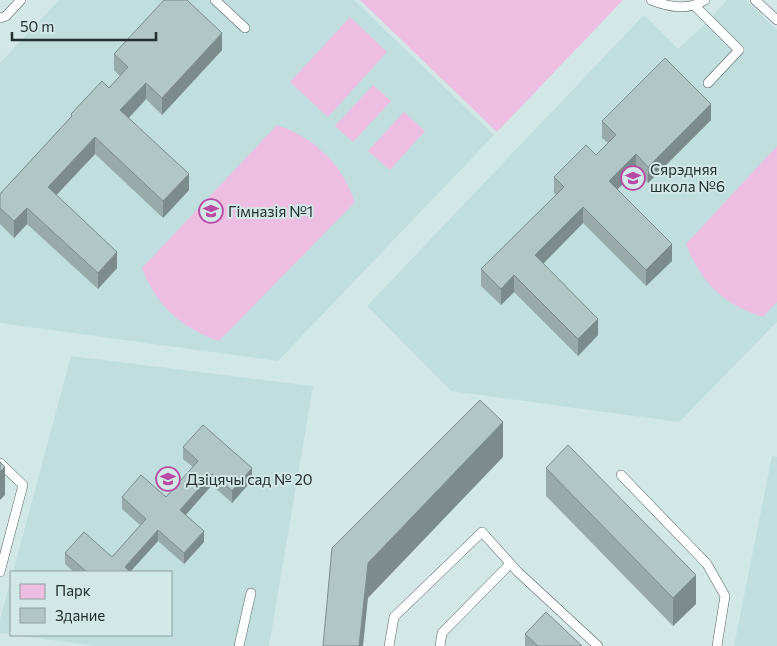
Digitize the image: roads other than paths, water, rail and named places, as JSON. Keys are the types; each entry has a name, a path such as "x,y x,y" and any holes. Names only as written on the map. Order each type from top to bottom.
{"lane":[{"path":"0,18 6,16 21,0"},
{"path":"215,0 244,28"},
{"path":"651,0 668,7 686,7 705,0"},
{"path":"755,0 777,20"},
{"path":"694,5 739,50 708,83"},
{"path":"0,463 23,485 0,572"},
{"path":"621,475 708,564 725,596 717,646"},
{"path":"389,646 394,618 482,532 510,564 598,646"},
{"path":"440,646 442,633 510,564"},
{"path":"239,646 251,593"}],"place":[{"name":"Сярэдняя школа №6","path":"633,178"},
{"name":"Гімназія №1","path":"211,211"},
{"name":"Дзіцячы сад № 20","path":"168,479"}]}
